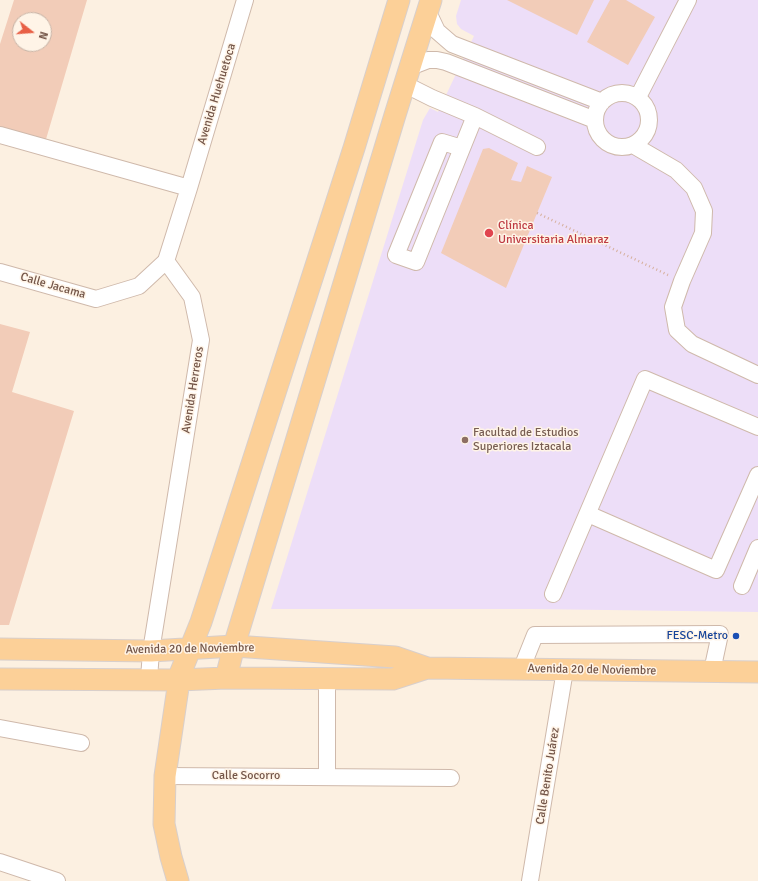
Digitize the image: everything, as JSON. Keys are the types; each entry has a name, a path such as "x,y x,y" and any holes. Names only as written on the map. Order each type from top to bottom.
{"main road":[{"path":"178,881 164,824 165,776 179,680 200,622 367,106 399,0"},
{"path":"226,678 234,646 429,6"},
{"path":"367,106 395,115"},
{"name":"Avenida 20 de Noviembre","path":"0,649 151,650 234,646 395,656 426,668"},
{"name":"Avenida 20 de Noviembre","path":"0,678 179,680 226,678 392,679 426,668 758,672"}],"street":[{"name":"Avenida Huehuetoca","path":"189,188 245,0"},
{"path":"638,97 688,0"},
{"path":"429,6 437,31 452,44 602,102"},
{"path":"472,72 478,54"},
{"path":"537,147 475,116 432,98 407,76 428,60 446,62 595,120"},
{"path":"619,93 629,93 638,97 645,104 649,113 650,123 647,132 641,140 633,145 622,147 612,145 603,140 597,131 595,120 596,114 602,102 609,96 619,93"},
{"path":"462,148 442,142 396,255 416,262 475,116"},
{"path":"0,135 189,188 166,261"},
{"path":"633,145 676,170 694,188 704,211 703,233 682,281 673,307 677,330 692,344 758,375"},
{"name":"Calle Jacama","path":"0,272 96,299 139,286 166,261"},
{"name":"Avenida Herreros","path":"149,679 151,650 201,340 192,297 166,261"},
{"path":"553,594 645,379 758,427"},
{"path":"588,514 716,570 758,475"},
{"path":"742,586 758,548"},
{"path":"521,670 535,635 720,634 712,671"},
{"name":"Calle Benito Juárez","path":"530,881 565,670"},
{"path":"326,679 327,776"},
{"path":"0,728 81,743"},
{"name":"Calle Socorro","path":"165,776 451,778"},
{"path":"0,862 57,881"}],"path":[{"path":"537,213 669,275"}],"shaded area":[{"path":"461,0 758,0 758,612 531,609 271,609 423,120 430,108 438,112 474,36 461,29 457,24 456,16"}],"building":[{"path":"14,0 87,0 44,146 0,131 0,44"},
{"path":"507,0 594,0 577,35"},
{"path":"610,0 626,0 655,17 628,65 587,42"},
{"name":"Clínica Universitaria Almaraz","path":"489,148 518,163 511,180 521,182 527,166 552,177 506,288 441,253 483,149"},
{"path":"0,324 30,332 12,392 74,411 9,625 0,625"}],"place":[{"name":"Clínica Universitaria Almaraz","path":"489,233"},
{"name":"Facultad de Estudios Superiores Iztacala","path":"465,440"},
{"name":"FESC-Metro","path":"736,636"}]}
